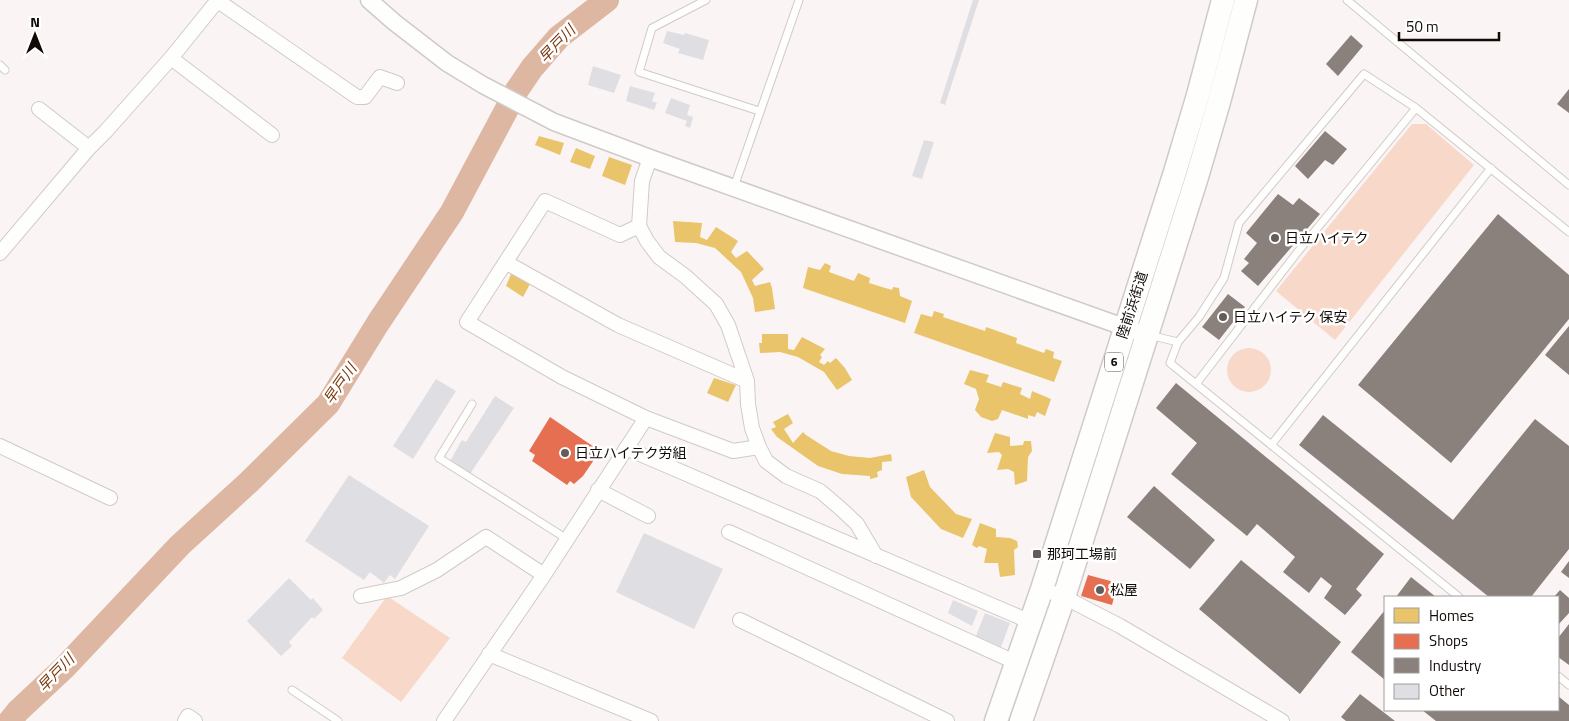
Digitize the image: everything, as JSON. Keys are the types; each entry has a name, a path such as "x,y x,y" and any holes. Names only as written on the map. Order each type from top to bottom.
{"highway":[{"name":"陸前浜街道","path":"996,721 1042,589 1125,328 1198,95 1223,0"},
{"name":"陸前浜街道","path":"1021,721 1064,597 1197,177 1246,0"}],"street":[{"path":"369,0 447,63 483,85 554,122 650,158 1146,334"},
{"path":"0,253 89,148 171,58 218,1 357,97 365,97 380,77 397,83"},
{"path":"171,58 272,135"},
{"path":"40,109 89,148"},
{"path":"650,158 642,181 639,226 646,241 660,257 685,276 716,304 728,325 747,381 752,428 766,462 786,476 820,491 840,508 857,524 876,556"},
{"path":"639,226 620,235 545,201 468,322 562,377 646,418 733,450 759,448"},
{"path":"506,263 618,325 747,381"},
{"path":"444,721 544,575 646,418"},
{"path":"0,446 110,498"},
{"path":"626,448 1031,622"},
{"path":"598,490 648,516"},
{"path":"729,532 1017,663"},
{"path":"361,596 401,588 436,570 486,537 544,575"},
{"path":"1042,589 1064,597 1120,626 1282,721"},
{"path":"740,620 947,721"},
{"path":"489,654 651,721"},
{"path":"185,721 188,716 195,721"}],"lane":[{"path":"706,0 652,28 639,72 759,111"},
{"path":"734,188 759,111 799,0"},
{"path":"1346,0 1569,185"},
{"path":"1458,596 1170,363 1178,342 1199,317 1224,278 1239,223 1364,74 1416,108 1569,232"},
{"path":"1196,384 1296,254 1416,108"},
{"path":"1271,445 1491,168"},
{"path":"1146,334 1178,342"},
{"path":"472,404 439,458 567,539"},
{"path":"1559,677 1569,685"},
{"path":"292,690 338,721"}],"shaded area":[{"path":"1412,124 1426,124 1474,165 1335,340 1276,291"},
{"path":"1253,348 1265,354 1270,361 1270,379 1265,386 1258,391 1245,392 1237,389 1230,382 1227,366 1230,358 1237,351"},
{"path":"387,596 450,638 401,702 342,658"}],"building: Homes":[{"path":"539,136 564,143 560,155 535,145"},
{"path":"576,148 595,156 590,169 570,162"},
{"path":"609,157 632,165 625,185 602,176"},
{"path":"673,221 702,223 700,237 707,240 716,227 738,241 731,252 736,258 747,251 764,269 752,280 755,286 770,282 775,309 755,312 753,298 741,272 715,248 696,243 675,242"},
{"path":"825,263 831,266 829,272 854,281 858,273 870,278 869,283 892,290 893,287 899,288 900,296 912,301 905,323 803,288 808,267 820,270"},
{"path":"511,274 530,284 523,297 506,286"},
{"path":"934,311 944,314 943,317 985,331 986,327 1017,338 1016,343 1044,353 1046,349 1054,352 1053,358 1062,361 1054,382 914,333 921,314 932,317"},
{"path":"762,334 788,334 788,349 794,350 802,337 825,349 820,355 822,357 819,362 824,365 836,358 852,380 837,390 824,372 798,357 780,352 760,353 759,343 762,343"},
{"path":"970,370 989,375 986,382 1001,387 1003,382 1022,388 1020,394 1030,399 1032,391 1051,399 1045,416 1037,412 1035,417 1028,415 1028,419 1002,410 998,419 992,421 981,417 975,410 979,399 976,389 964,384"},
{"path":"714,378 736,385 728,402 707,393"},
{"path":"788,414 793,423 784,429 793,443 803,432 831,451 849,456 870,458 891,454 892,461 882,462 882,470 877,472 878,477 870,479 870,476 842,474 818,466 777,437 771,429 776,427 773,422"},
{"path":"995,433 1010,437 1010,446 1023,445 1024,441 1031,441 1032,451 1028,457 1027,481 1015,485 1014,472 1008,469 997,470 1002,455 999,452 987,453"},
{"path":"924,470 930,487 956,514 972,519 963,538 941,529 911,497 906,477"},
{"path":"980,523 996,529 996,537 1010,538 1017,541 1018,547 1014,550 1015,575 1000,577 998,563 984,563 987,549 979,546 977,548 972,545"}],"building: Shops":[{"name":"日立ハイテク労組","path":"550,417 600,451 583,476 574,484 570,481 567,485 532,461 535,455 529,451"},
{"name":"松屋","path":"1088,575 1118,583 1112,605 1081,596"}],"building: Industry":[{"path":"1351,35 1363,46 1338,76 1326,64"},
{"path":"1569,89 1569,113 1557,104"},
{"path":"1325,131 1347,149 1333,165 1325,160 1308,179 1295,166"},
{"name":"日立ハイテク","path":"1278,194 1293,205 1299,198 1320,214 1258,286 1241,271 1249,263 1244,259 1257,243 1246,233"},
{"path":"1498,214 1569,275 1569,319 1451,463 1358,385"},
{"name":"日立ハイテク 保安","path":"1228,294 1245,307 1219,340 1202,327"},
{"path":"1569,326 1569,375 1545,355"},
{"path":"1176,383 1384,554 1356,589 1362,595 1345,615 1324,598 1332,586 1321,577 1309,593 1283,572 1295,557 1257,524 1247,536 1171,474 1197,443 1156,408"},
{"path":"1323,415 1453,520 1535,419 1569,446 1569,549 1532,596 1488,596 1299,445"},
{"path":"1154,486 1215,540 1190,569 1127,517"},
{"path":"1241,560 1341,642 1300,694 1199,609"},
{"path":"1569,561 1569,578 1561,572"},
{"path":"1411,577 1435,596 1397,596"},
{"path":"1560,590 1569,598 1569,613 1559,624 1559,596 1555,596"},
{"path":"1384,611 1384,679 1351,652"},
{"path":"1569,624 1569,665 1559,658 1559,637"},
{"path":"1360,694 1395,721 1346,721 1341,717"},
{"path":"1559,697 1569,705 1569,721 1436,721 1423,711 1559,711"}],"building: Other":[{"path":"973,0 979,0 945,105 940,103"},
{"path":"667,31 684,35 685,33 709,40 703,60 678,53 680,49 663,43"},
{"path":"593,66 621,75 614,93 588,85"},
{"path":"630,86 655,93 652,101 657,103 654,110 626,101"},
{"path":"671,98 690,105 687,115 693,117 690,128 685,126 687,121 665,113"},
{"path":"924,140 934,142 922,179 912,176"},
{"path":"436,379 456,391 413,459 393,446"},
{"path":"495,396 514,408 470,474 450,461 462,440 466,442"},
{"path":"349,475 429,526 395,579 390,575 384,583 370,572 364,580 305,541"},
{"path":"644,533 723,569 694,629 616,592"},
{"path":"289,578 311,600 313,598 323,610 314,619 312,617 289,642 292,646 281,656 247,621"},
{"path":"953,600 978,611 972,626 948,613"},
{"path":"985,613 1010,623 1001,647 976,636"}],"waterway":[{"name":"早戸川","path":"10,721 18,711 64,668 180,545 249,482 328,404 378,323 452,212 517,90 532,68 559,37 607,0"}],"place":[{"name":"日立ハイテク","path":"1275,238"},
{"name":"日立ハイテク 保安","path":"1223,317"},
{"name":"日立ハイテク労組","path":"565,453"},
{"name":"那珂工場前","path":"1037,554"},
{"name":"松屋","path":"1100,590"}]}
